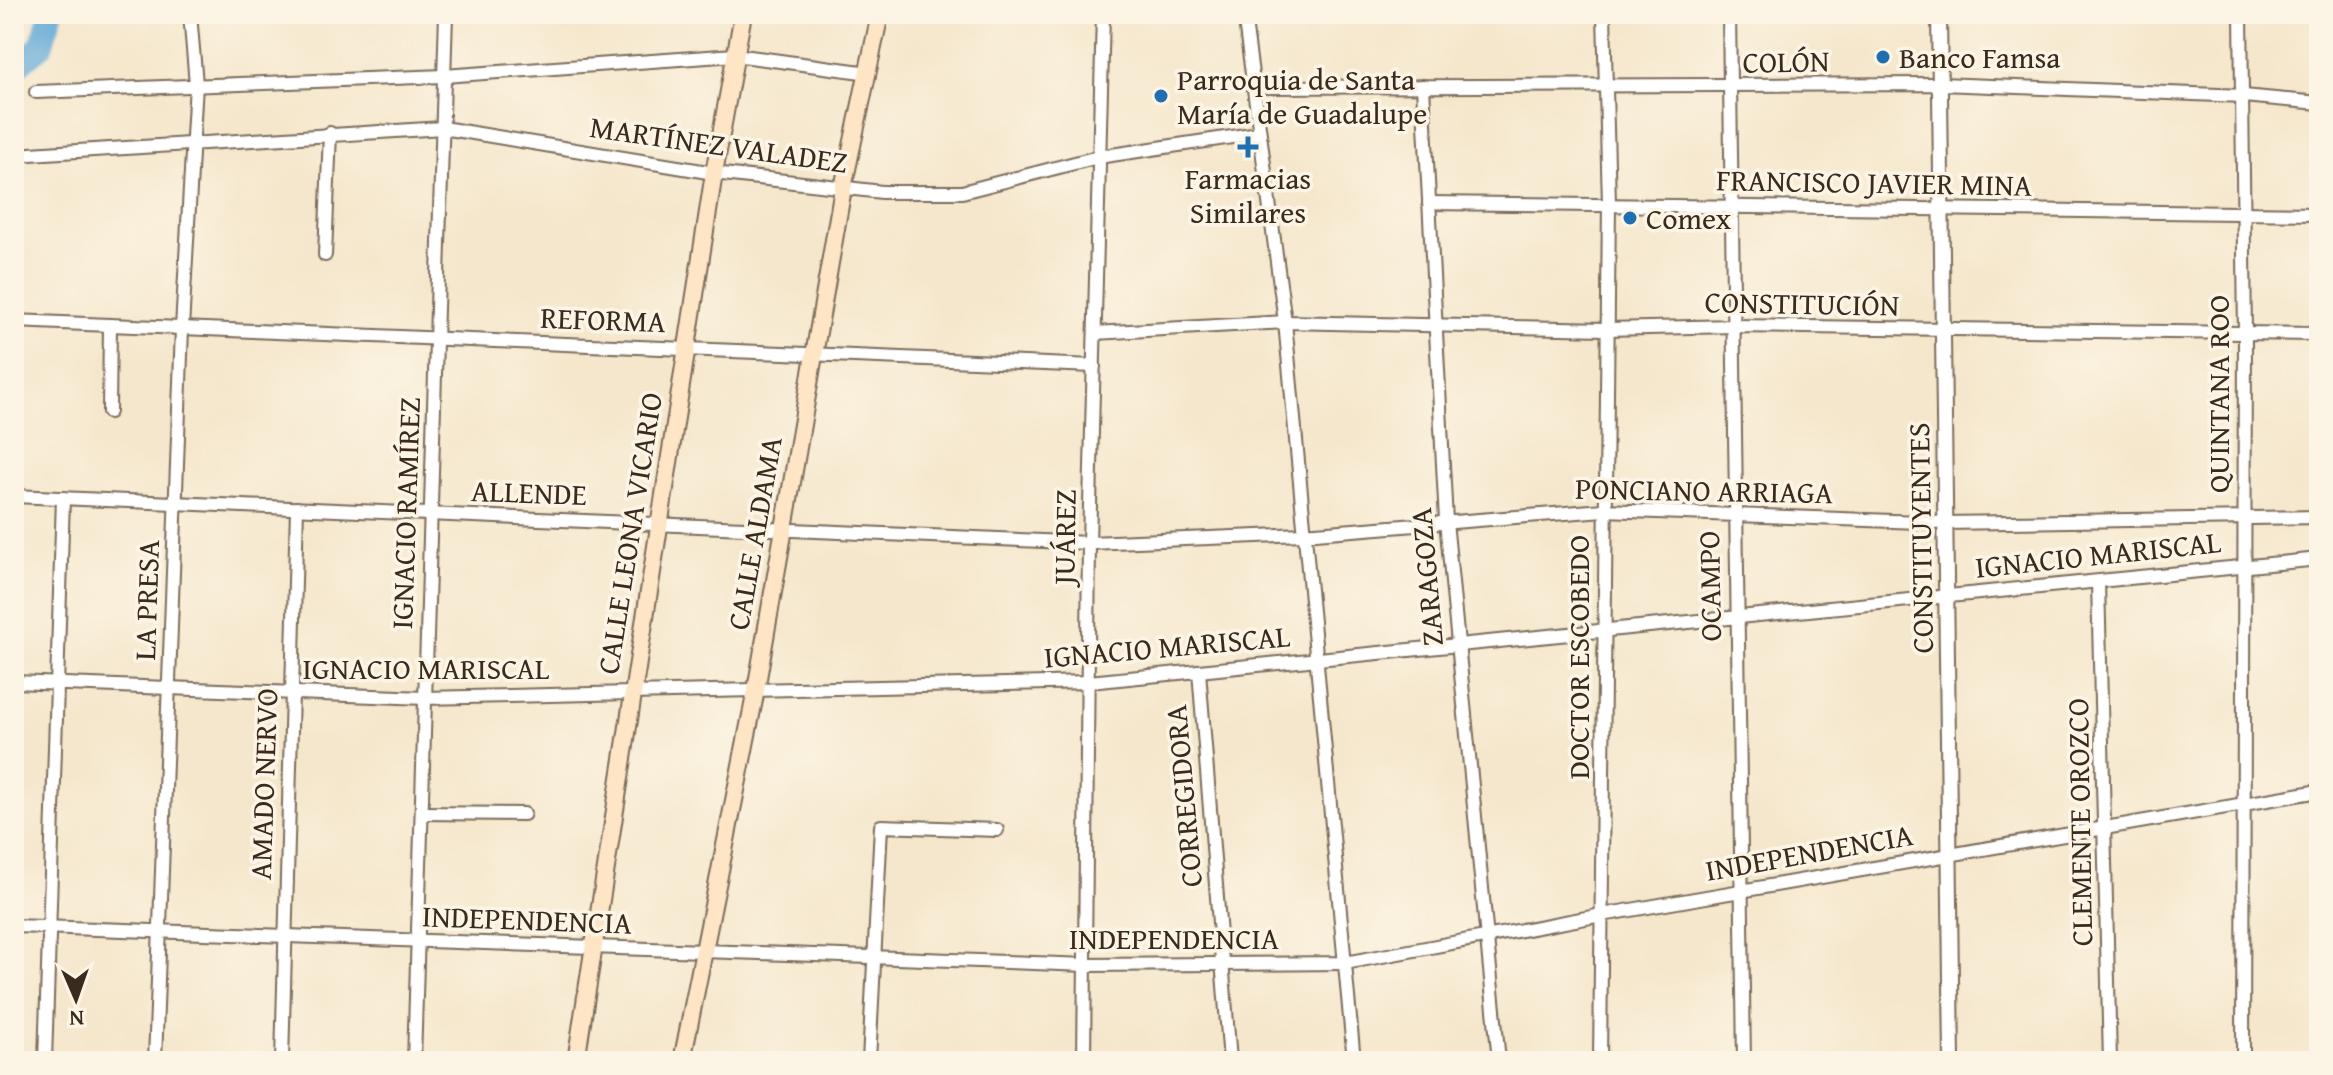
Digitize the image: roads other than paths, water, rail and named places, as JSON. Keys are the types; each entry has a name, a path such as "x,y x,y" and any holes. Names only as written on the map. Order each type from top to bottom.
{"main road":[{"name":"CALLE LEONA VICARIO","path":"576,1061 714,173 743,14"},
{"name":"CALLE ALDAMA","path":"682,1061 756,690 843,188 880,14"}],"street":[{"path":"14,21 20,14"},
{"name":"LA PRESA","path":"155,1061 182,328 196,84 190,14"},
{"name":"IGNACIO RAMÍREZ","path":"414,1061 446,14"},
{"name":"JUÁREZ","path":"1084,1061 1089,543 1103,14"},
{"path":"1244,14 1285,322 1354,1061"},
{"name":"DOCTOR ESCOBEDO","path":"1600,1061 1607,631 1604,510 1609,204 1604,14"},
{"name":"OCAMPO","path":"1729,14 1744,1061"},
{"name":"CONSTITUYENTES","path":"1939,14 1952,1061"},
{"name":"QUINTANA ROO","path":"2241,14 2245,333 2243,1061"},
{"path":"36,92 444,76 735,55 869,73"},
{"name":"COLÓN","path":"1253,87 1604,85 1729,88 1940,84 2244,96 2319,103"},
{"name":"ZARAGOZA","path":"1423,86 1446,521 1499,1061"},
{"name":"MARTÍNEZ VALADEZ","path":"14,155 443,128 714,173 843,188 962,192 1098,157 1259,133"},
{"path":"325,255 330,133"},
{"name":"FRANCISCO JAVIER MINA","path":"1429,203 2319,214"},
{"name":"REFORMA","path":"14,321 1094,366"},
{"name":"CONSTITUCIÓN","path":"1095,333 1285,322 1606,329 1735,326 2319,334"},
{"path":"109,412 110,325"},
{"name":"ALLENDE","path":"14,496 1089,543"},
{"path":"45,1061 63,498"},
{"name":"AMADO NERVO","path":"282,1061 297,508"},
{"name":"PONCIANO ARRIAGA","path":"1089,543 1303,534 1604,510 1945,523 2319,517"},
{"name":"IGNACIO MARISCAL","path":"14,682 425,698 1089,682 2319,559"},
{"name":"CLEMENTE OROZCO","path":"2098,582 2107,827 2110,1061"},
{"name":"CORREGIDORA","path":"1199,671 1230,1061"},
{"name":"INDEPENDENCIA","path":"14,926 1087,965 1223,967 1345,963 1950,853 2319,791"},
{"path":"422,813 524,814"},
{"path":"869,1061 877,955 881,826 997,830"}],"waterway":[{"path":"14,68 41,46 51,14"}],"place":[{"name":"Banco Famsa","path":"1883,57"},
{"name":"Parroquia de Santa María de Guadalupe","path":"1161,96"},
{"name":"Farmacias Similares","path":"1248,147"},
{"name":"Comex","path":"1630,218"}]}
